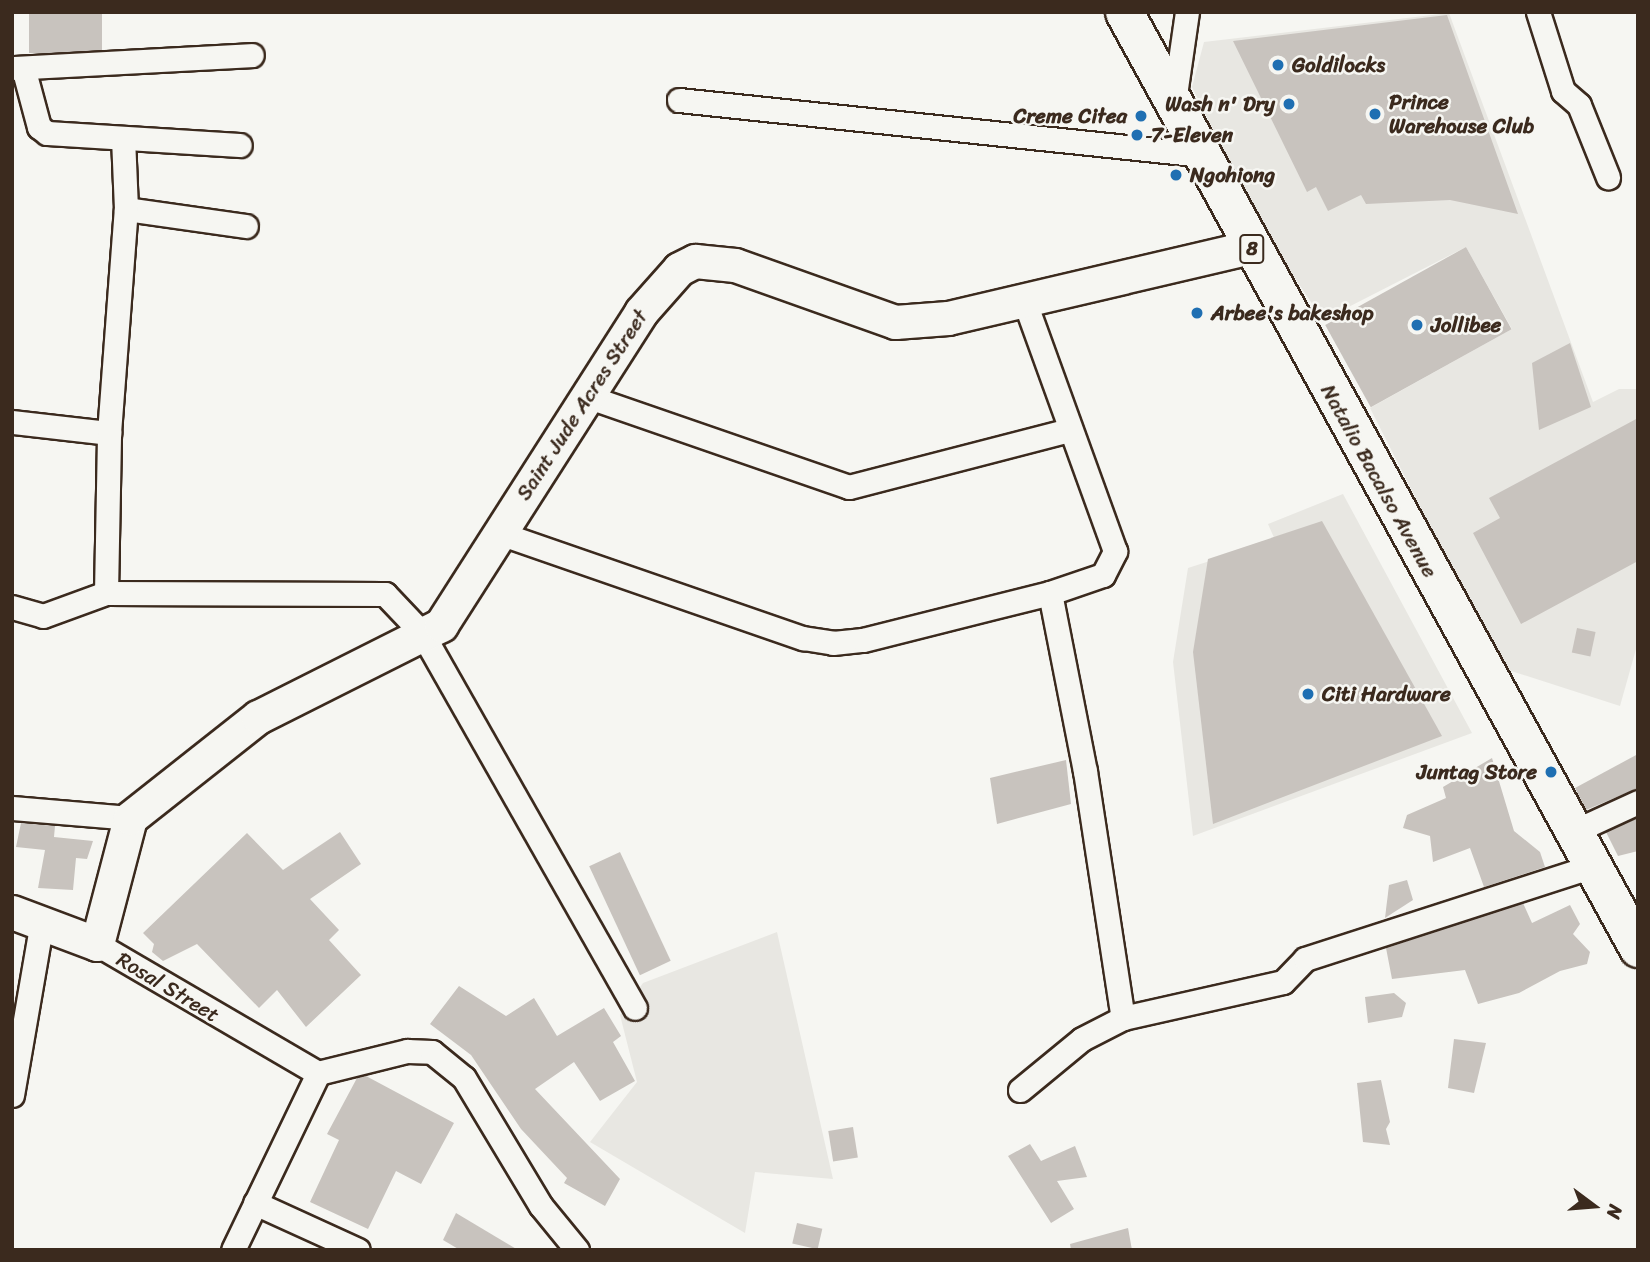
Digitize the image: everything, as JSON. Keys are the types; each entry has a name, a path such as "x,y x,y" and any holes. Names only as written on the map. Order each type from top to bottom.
{"main road":[{"name":"Natalio Bacalso Avenue","path":"1124,12 1638,948"}],"street":[{"path":"1174,103 1187,12"},
{"path":"1538,12 1563,91 1579,105 1608,177"},
{"path":"240,145 42,130 18,69 252,55"},
{"path":"679,100 1203,155"},
{"path":"106,593 109,433 126,209 123,138"},
{"path":"126,209 246,226"},
{"name":"Saint Jude Acres Street","path":"130,818 258,717 441,625 455,607 499,533 641,312 679,269 695,261 735,265 895,322 948,318 1023,297 1251,247"},
{"path":"499,533 803,638 834,643 863,640 1050,593 1102,575 1115,551 1023,297"},
{"path":"586,396 849,487 1069,430"},
{"path":"12,422 109,433"},
{"path":"12,607 43,616 106,593 378,591 422,633 635,1008"},
{"path":"1050,593 1085,771 1123,1018"},
{"path":"1575,831 1638,802"},
{"path":"12,808 130,818 97,944"},
{"path":"1020,1090 1082,1039 1123,1018 1283,982 1305,959 1593,866"},
{"path":"12,1095 27,917"},
{"name":"Rosal Street","path":"27,917 97,944 318,1073"},
{"path":"233,1250 318,1073 408,1051 432,1052 464,1078 541,1206 578,1250"},
{"path":"256,1203 358,1250"}],"shaded area":[{"path":"1449,13 1593,402 1619,389 1638,389 1638,642 1620,706 1502,668 1370,408 1512,329 1466,247 1323,320 1260,226 1192,87 1204,42"},
{"name":"Citi Hardware","path":"1343,494 1472,733 1193,836 1173,662 1188,568 1275,540 1268,524"},
{"path":"777,932 833,1179 755,1172 745,1233 590,1142 637,1082 620,1015 643,983"}],"building":[{"path":"29,12 102,12 102,53 29,53"},
{"name":"Prince Warehouse Club","path":"1447,15 1518,214 1450,200 1366,204 1361,195 1328,211 1316,187 1307,192 1233,41"},
{"name":"Jollibee","path":"1466,247 1512,329 1371,407 1325,325"},
{"path":"1570,343 1591,407 1539,430 1532,363"},
{"path":"1638,418 1638,561 1521,624 1473,533 1500,518 1489,498"},
{"name":"Citi Hardware","path":"1322,521 1442,736 1213,824 1193,652 1208,559"},
{"path":"1577,628 1596,632 1590,656 1572,652"},
{"path":"1638,754 1638,788 1586,810 1575,788"},
{"path":"1492,758 1514,831 1540,852 1545,867 1484,887 1470,848 1433,862 1430,836 1403,828 1407,815 1446,798 1443,787"},
{"path":"1066,760 1071,804 997,824 990,778"},
{"path":"1638,818 1638,851 1618,856 1606,832"},
{"path":"21,823 55,826 54,837 93,841 87,859 76,858 73,890 38,888 45,850 16,847"},
{"path":"340,832 361,864 310,899 339,930 329,940 361,975 306,1027 277,990 259,1008 197,944 163,961 152,952 154,944 143,933 247,833 283,870"},
{"path":"620,852 671,961 640,975 589,866"},
{"path":"1407,880 1413,900 1385,918 1389,885"},
{"path":"1523,903 1532,923 1570,905 1580,924 1573,934 1590,952 1587,964 1560,971 1519,993 1478,1004 1465,970 1392,979 1386,948"},
{"path":"459,986 506,1016 534,998 557,1036 604,1008 621,1036 613,1042 635,1081 600,1101 574,1062 535,1089 620,1179 605,1206 564,1183 567,1178 521,1129 471,1055 430,1024"},
{"path":"1394,993 1406,1003 1402,1017 1368,1023 1365,997"},
{"path":"1454,1039 1486,1043 1474,1093 1448,1088"},
{"path":"366,1076 454,1123 421,1184 396,1171 368,1229 310,1202 339,1140 327,1134 357,1078"},
{"path":"1381,1080 1390,1122 1386,1129 1390,1145 1363,1142 1357,1083"},
{"path":"853,1127 858,1158 833,1162 828,1131"},
{"path":"1030,1144 1041,1161 1075,1146 1087,1177 1057,1181 1074,1209 1051,1223 1008,1156"},
{"path":"456,1213 518,1250 460,1250 443,1240"},
{"path":"797,1223 822,1229 818,1249 792,1243"},
{"path":"1128,1228 1132,1250 1071,1250 1070,1244"}],"place":[{"name":"Goldilocks","path":"1278,65"},
{"name":"Wash n' Dry","path":"1289,104"},
{"name":"Prince Warehouse Club","path":"1375,114"},
{"name":"Creme Citea","path":"1141,116"},
{"name":"7-Eleven","path":"1137,135"},
{"name":"Ngohiong","path":"1176,175"},
{"name":"Arbee's bakeshop","path":"1197,313"},
{"name":"Jollibee","path":"1417,325"},
{"name":"Citi Hardware","path":"1308,694"},
{"name":"Juntag Store","path":"1551,772"}]}
